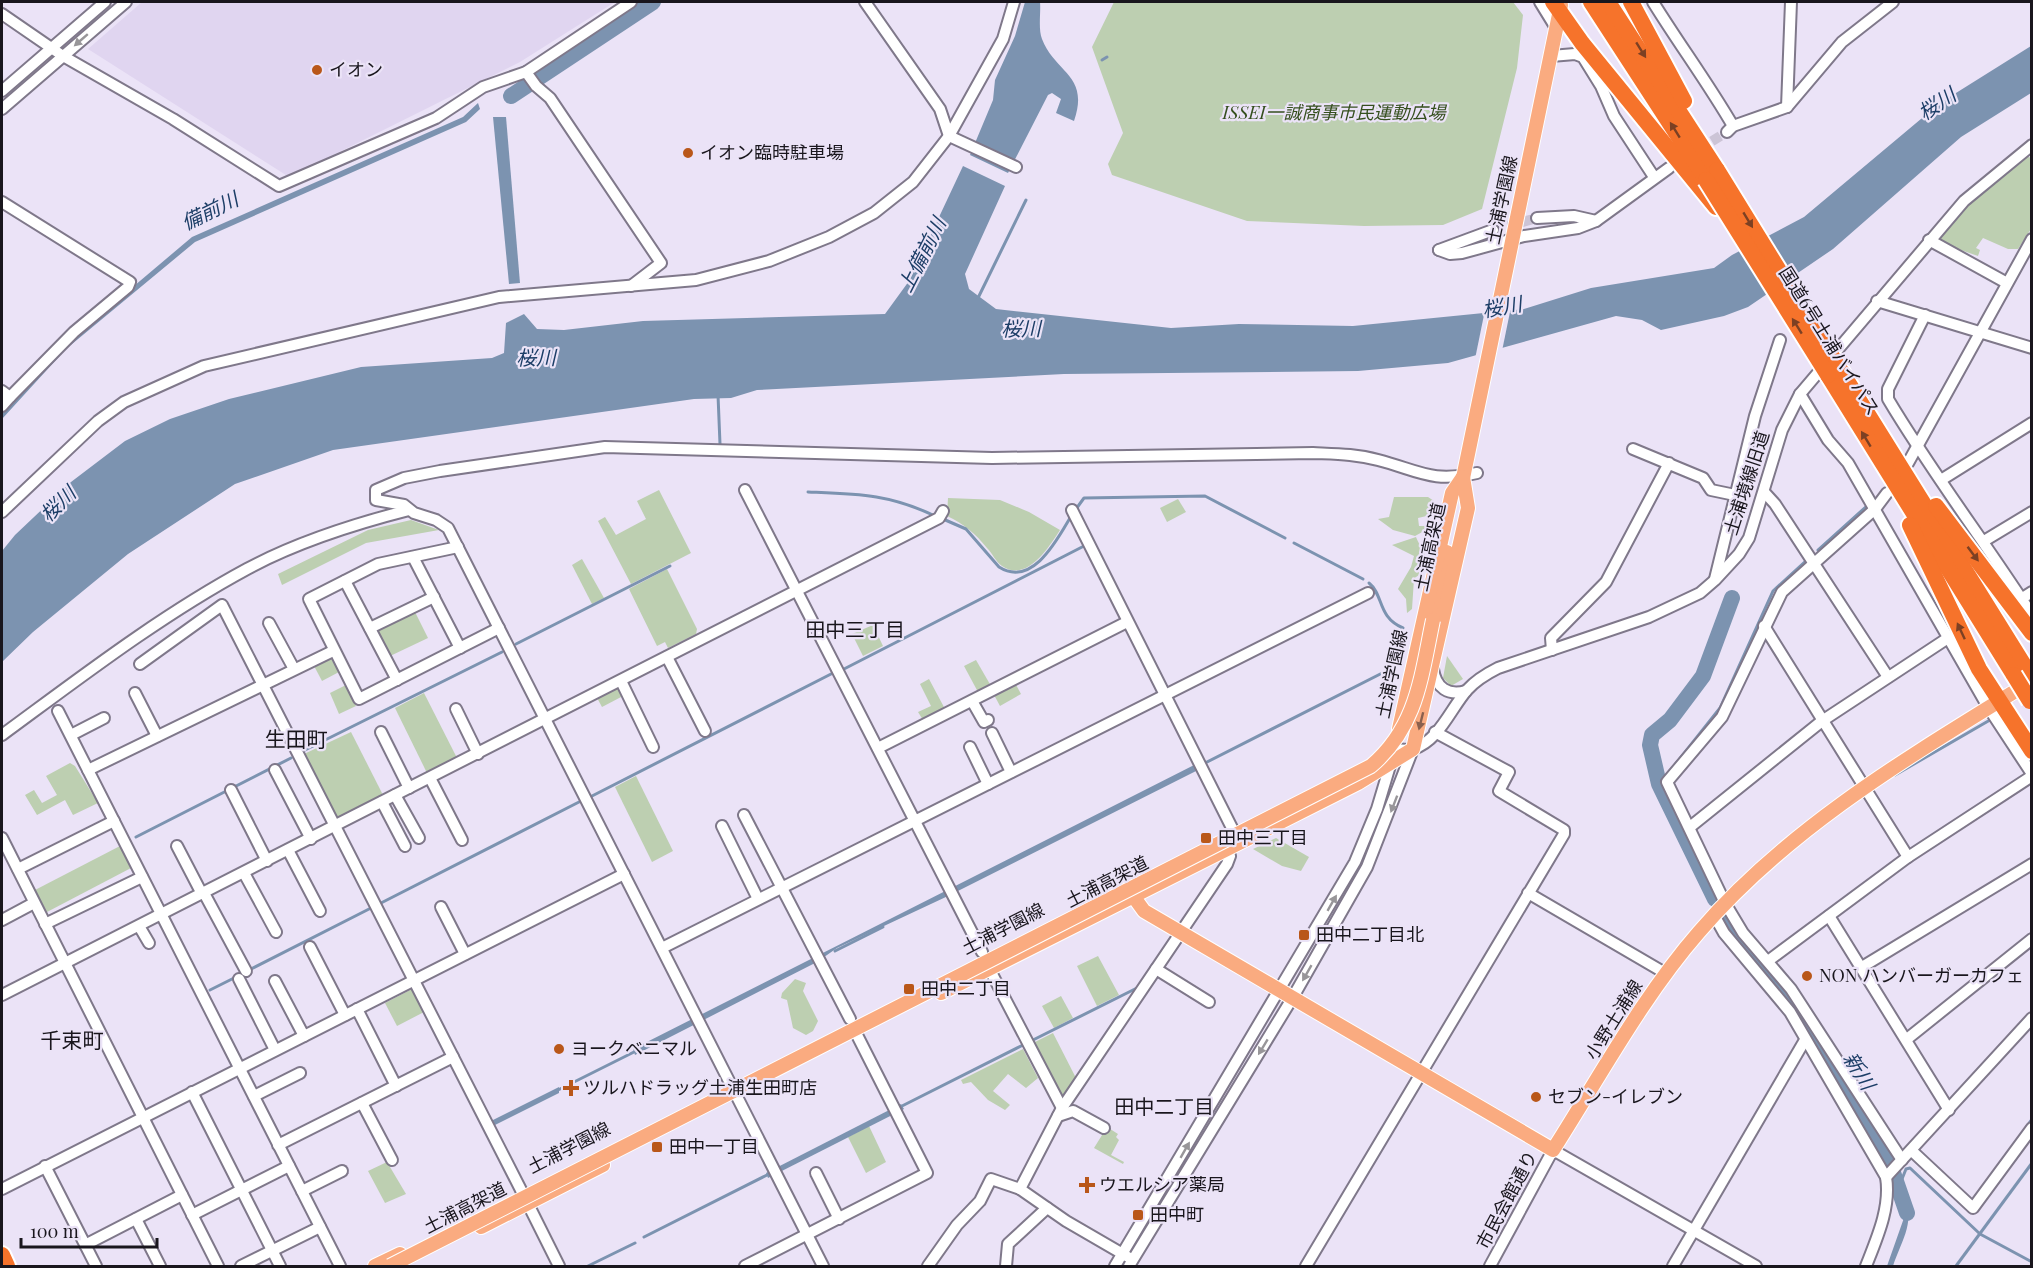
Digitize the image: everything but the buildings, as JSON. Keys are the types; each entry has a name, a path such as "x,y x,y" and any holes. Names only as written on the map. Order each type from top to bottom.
{"highway":[{"name":"国道6号土浦バイパス","path":"1591,2 1708,174 1834,372 1900,481 2026,675 2031,702"},
{"name":"国道6号土浦バイパス","path":"1608,2 1708,174 1730,217 1834,372"},
{"path":"1631,2 1675,81 1708,174"},
{"path":"1558,11 1708,174"},
{"path":"2031,633 1929,495 1900,481 1900,505 1979,669 1993,705 2031,751"},
{"path":"2,1255 7,1266"}],"main road":[{"name":"土浦学園線","path":"734,1091 857,1035 1129,891 1234,832 1395,749 1452,494 1464,471 1551,56 1558,11"},
{"name":"土浦学園線","path":"375,1266 525,1198 1129,891 1226,849 1391,764 1413,749 1468,507 1464,471"},
{"name":"土浦高架道","path":"390,1266 1371,766 1394,744 1411,714 1464,471"},
{"name":"小野土浦線","path":"1553,1150 1665,973 1725,903 1795,838 1864,789 1993,705 2026,675"},
{"path":"1129,891 1144,911 1280,988 1553,1150"},
{"name":"土浦学園線","path":"410,1265 525,1198"}],"street":[{"path":"2,91 105,2"},
{"path":"2,109 126,2"},
{"path":"2,14 63,56 173,119 279,186 436,118 483,87 531,79 631,2"},
{"path":"865,2 940,109 949,136 1016,167"},
{"path":"2,512 98,421 124,402 204,366 512,296 696,280 769,261 829,237 874,213 905,188 949,136 1003,39 1014,2"},
{"path":"1540,2 1558,11"},
{"path":"1653,2 1683,51 1703,74 1730,129 1788,107 1842,42 1893,2"},
{"path":"1788,107 1791,2"},
{"path":"1551,56 1575,54 1583,57 1601,86 1614,116 1654,177"},
{"path":"531,79 550,98 661,263 631,286"},
{"name":"土浦境線旧道","path":"1413,749 1435,732 1466,690 1478,679 1498,668 1649,617 1700,593 1715,580 1739,554 1749,538 1782,430 1800,394 1964,201 2031,145"},
{"path":"1493,230 1439,250 1450,254 1462,253 1512,240 1578,228 1596,221 1669,168"},
{"path":"2,202 130,282 128,287 6,394 2,406"},
{"path":"1537,218 1574,216 1596,221"},
{"path":"1899,1162 1812,1019 1768,961 1743,933 1725,903 1667,782 1722,717 1782,592 1875,509 1900,481 2031,239"},
{"path":"1929,240 2007,283"},
{"path":"1877,301 2031,348"},
{"path":"1925,315 1888,390 1888,399 1917,449 1984,541 2031,615"},
{"path":"1715,580 1759,405 1780,340"},
{"path":"1768,961 1908,857 2031,775 1993,705 1948,638 1848,463 1828,440 1800,394"},
{"path":"1941,480 2031,423"},
{"path":"823,1266 448,528 436,520 409,510 404,505 376,500 376,490 404,478 441,471 605,447 992,458 1332,453 1376,460 1424,477 1449,479 1464,471 1477,474"},
{"path":"1633,449 1703,478 1711,490 1735,495"},
{"path":"1552,650 1551,638 1606,582 1669,463"},
{"path":"745,490 982,952"},
{"path":"1764,494 1775,504 1888,677"},
{"path":"2,735 137,636 248,568 285,550 372,519 409,510"},
{"path":"2,995 939,518 943,510"},
{"path":"1072,510 1234,832"},
{"path":"1984,541 2031,512"},
{"path":"458,547 378,564 309,599 333,651 359,699 500,628"},
{"path":"414,557 460,648"},
{"path":"345,581 397,680"},
{"path":"2021,599 2031,592"},
{"path":"662,948 1368,593"},
{"path":"370,628 434,597"},
{"path":"140,664 222,604 265,684 559,1266"},
{"path":"878,748 1127,622"},
{"path":"269,623 294,669"},
{"path":"1764,626 1908,857"},
{"path":"1690,827 1822,721 1948,638"},
{"path":"88,770 333,651"},
{"path":"668,657 705,731"},
{"path":"1433,669 1434,678 1443,690 1457,693 1466,690"},
{"path":"621,681 653,747"},
{"path":"135,693 157,736"},
{"path":"972,700 984,722 988,720"},
{"path":"456,709 478,754"},
{"path":"58,711 340,1266"},
{"path":"70,735 104,718"},
{"path":"381,732 409,788"},
{"path":"1306,1266 1564,830 1498,791 1509,772 1435,732"},
{"path":"992,733 1011,772"},
{"path":"970,747 988,784"},
{"path":"928,1266 957,1225 980,1201 991,1179 1020,1189 1122,1254 1131,1263 1293,997 1367,867 1413,749 1395,749 1371,826 1355,862 1280,988 1122,1254 1115,1266"},
{"path":"275,770 311,839"},
{"path":"430,778 462,840"},
{"path":"231,790 267,861"},
{"path":"395,795 419,838"},
{"path":"382,802 405,846"},
{"path":"744,815 783,886 850,1019"},
{"path":"18,869 114,821"},
{"path":"722,826 758,899"},
{"path":"2,838 218,1266"},
{"path":"177,846 203,893 275,1050"},
{"path":"1020,1189 1060,1112 1227,864 1230,856 1226,849"},
{"path":"288,850 320,911"},
{"path":"1862,967 2031,864"},
{"path":"244,873 276,932"},
{"path":"2,1189 624,874"},
{"path":"45,924 142,877"},
{"path":"1528,893 1665,973"},
{"path":"2,920 34,903"},
{"path":"441,907 465,954"},
{"path":"1714,915 1724,933 1790,1012 1887,1176 1888,1192 1885,1208 1866,1266"},
{"path":"1829,916 1949,1110"},
{"path":"139,926 149,943"},
{"path":"1907,1039 2031,939"},
{"path":"310,947 345,1015"},
{"path":"1156,969 1209,1002"},
{"path":"992,974 1060,1112"},
{"path":"275,981 304,1036"},
{"path":"357,1009 396,1086"},
{"path":"1887,1176 2031,1018"},
{"path":"745,1266 927,1173 857,1035"},
{"path":"1673,1266 1805,1040"},
{"path":"278,1145 453,1057"},
{"path":"254,1096 300,1073"},
{"path":"192,1092 280,1266"},
{"path":"362,1103 392,1160"},
{"path":"1060,1112 1073,1111 1104,1128"},
{"path":"1912,1151 1972,1208 2031,1128"},
{"path":"1553,1150 1756,1266"},
{"name":"市民会館通り","path":"1490,1266 1553,1150"},
{"path":"45,1166 96,1266"},
{"path":"192,1215 289,1166"},
{"path":"302,1191 342,1171"},
{"path":"816,1173 839,1219"},
{"path":"85,1245 182,1195"},
{"path":"1006,1266 1008,1244 1047,1208"},
{"path":"136,1219 160,1266"},
{"path":"241,1266 320,1227"}],"shaded area":[{"path":"142,2 615,2 520,62 289,177 88,49"}],"green space":[{"name":"ISSEI一誠商事市民運動広場","path":"1114,2 1513,2 1523,15 1517,68 1482,209 1443,225 1364,226 1247,221 1112,175 1108,164 1123,133 1092,47"},
{"path":"2026,155 2032,159 2031,229 2018,249 2008,249 1983,238 1976,248 1980,250 1978,256 1932,240 1966,203"},
{"path":"659,490 691,553 631,584 598,521 605,517 616,535 646,519 637,501"},
{"path":"1394,497 1428,497 1434,501 1431,515 1418,518 1419,526 1429,526 1429,534 1426,530 1415,536 1393,530 1378,519 1389,517"},
{"path":"948,498 1000,500 1029,512 1060,530 1036,561 1020,570 1011,570 1002,566 969,529 947,516"},
{"path":"1178,499 1186,512 1167,522 1160,508"},
{"path":"411,520 439,530 366,543 282,585 278,574 368,530"},
{"path":"1416,537 1425,555 1426,564 1414,579 1412,609 1407,613 1406,599 1398,589 1411,567 1414,556 1392,545"},
{"path":"582,559 604,598 592,604 572,565"},
{"path":"667,569 697,629 696,634 668,648 665,642 657,646 629,589"},
{"path":"414,610 428,638 388,657 375,631"},
{"path":"873,625 883,646 863,656 852,634"},
{"path":"1447,656 1463,679 1451,686 1443,678"},
{"path":"330,657 339,672 322,681 313,664"},
{"path":"976,660 991,686 978,692 964,666"},
{"path":"929,679 945,709 923,720 918,712 931,706 920,684"},
{"path":"1015,683 1021,694 1000,706 993,693"},
{"path":"346,685 356,706 339,714 330,693"},
{"path":"618,685 623,696 602,707 596,696"},
{"path":"424,693 457,758 427,773 395,708"},
{"path":"351,732 384,797 338,820 304,754"},
{"path":"70,763 75,766 98,803 73,815 65,800 37,815 25,795 34,790 42,803 57,795 46,776"},
{"path":"636,776 673,851 652,862 615,787"},
{"path":"1276,838 1309,857 1301,871 1282,866 1253,849"},
{"path":"120,846 131,868 47,912 35,890"},
{"path":"1098,956 1119,995 1097,1006 1077,966"},
{"path":"795,979 806,983 803,991 818,1021 813,1031 806,1035 793,1028 787,1000 781,998 782,993"},
{"path":"414,988 426,1011 397,1026 385,1003"},
{"path":"1061,996 1073,1018 1054,1028 1042,1006"},
{"path":"1053,1033 1077,1080 1062,1100 1033,1043"},
{"path":"1023,1049 1038,1078 1026,1088 1008,1074 993,1091 1010,1105 1005,1110 988,1100 971,1082 963,1084 961,1080"},
{"path":"869,1126 886,1162 866,1173 848,1137"},
{"path":"1107,1127 1118,1134 1116,1137 1119,1140 1111,1155 1124,1162 1123,1164 1094,1148"},
{"path":"387,1162 406,1194 385,1203 368,1171"}],"water":[{"path":"1025,2 1040,2 1042,39 1074,84 1078,94 1078,106 1074,121 1056,113 1061,99 1052,93 1048,95 1008,173 970,155 993,100 995,80 1015,36"},
{"path":"2031,46 2031,93 1961,137 1833,249 1748,307 1724,316 1661,330 1642,320 1616,316 1448,363 1358,371 1064,374 757,390 731,398 694,399 333,450 235,484 128,554 33,632 2,662 2,551 15,535 71,482 125,441 170,419 229,399 361,367 492,358 504,353 506,323 524,314 537,329 564,330 643,321 885,314 909,281 963,166 1005,186 965,274 969,289 996,309 1171,328 1239,324 1353,326 1524,309 1591,288 1714,268 1732,255 1804,217 1940,103"},
{"path":"478,103 480,109 466,122 195,242 66,349 2,419 2,412 63,346 192,237 463,117"},
{"path":"493,117 506,117 520,283 509,284"},
{"path":"1204,760 1206,766 948,896 837,948 817,962 635,1055 633,1049"},
{"path":"559,1087 559,1093 493,1126 491,1121"},
{"path":"901,1104 904,1109 768,1178 766,1173"},
{"path":"1901,1192 1908,1211 1907,1229 1893,1266 1887,1266 1905,1215 1897,1196"}],"pier":[{"path":"1511,307 1502,351 1475,359 1485,310"}],"waterway":[{"name":"備前川","path":"511,96 653,2"},
{"path":"1102,60 1107,57"},
{"path":"978,298 1026,200"},
{"path":"718,395 720,444"},
{"path":"808,492 873,496 903,503 935,516"},
{"path":"1076,509 1084,498 1205,496 1285,538"},
{"path":"1818,550 1868,505"},
{"path":"943,519 966,529 999,567 1011,572 1033,567 1042,559 1070,518"},
{"path":"1294,543 1363,579"},
{"path":"844,669 1084,546"},
{"path":"1670,771 1720,708 1773,591 1808,559"},
{"path":"516,644 670,566"},
{"path":"1369,583 1374,588 1389,618 1403,628"},
{"name":"新川","path":"1715,899 1659,784 1650,745 1652,735 1670,720 1703,676 1732,598"},
{"path":"303,751 502,652"},
{"path":"1205,763 1400,664"},
{"path":"592,796 833,673"},
{"path":"1895,775 1990,720"},
{"path":"136,837 291,758"},
{"path":"381,903 579,802"},
{"path":"249,970 373,907"},
{"name":"新川","path":"1724,915 1738,939 1784,993 1819,1045 1889,1161 1907,1213"},
{"path":"835,951 883,927"},
{"path":"210,990 238,976"},
{"path":"1031,1041 1139,987"},
{"path":"902,1106 1023,1045"},
{"path":"556,1091 634,1052"},
{"path":"2027,1126 2032,1119"},
{"path":"1956,1266 2032,1163"},
{"path":"1898,1189 1906,1169 1910,1168 1980,1234 2032,1262"},
{"path":"644,1237 767,1175"},
{"path":"588,1266 635,1243"}],"tunnel":[{"path":"1699,149 1727,132"},
{"path":"1493,230 1537,218"}],"place":[{"name":"イオン","path":"317,70"},
{"name":"イオン臨時駐車場","path":"688,153"},
{"name":"田中三丁目","path":"1206,838"},
{"name":"田中二丁目北","path":"1304,935"},
{"name":"NON ハンバーガーカフェ","path":"1807,976"},
{"name":"田中二丁目","path":"909,989"},
{"name":"ヨークベニマル","path":"559,1049"},
{"name":"ツルハドラッグ土浦生田町店","path":"571,1088"},
{"name":"セブン-イレブン","path":"1536,1097"},
{"name":"田中一丁目","path":"657,1147"},
{"name":"ウエルシア薬局","path":"1087,1185"},
{"name":"田中町","path":"1138,1215"}],"district":[{"name":"田中三丁目","path":"855,630"},
{"name":"生田町","path":"296,740"},
{"name":"千束町","path":"72,1041"},
{"name":"田中二丁目","path":"1164,1107"}],"water label":[{"name":"桜川","path":"1937,104"},
{"name":"上備前川","path":"922,255"},
{"name":"桜川","path":"1502,307"},
{"name":"桜川","path":"1021,329"},
{"name":"桜川","path":"536,358"},
{"name":"桜川","path":"58,504"}]}
